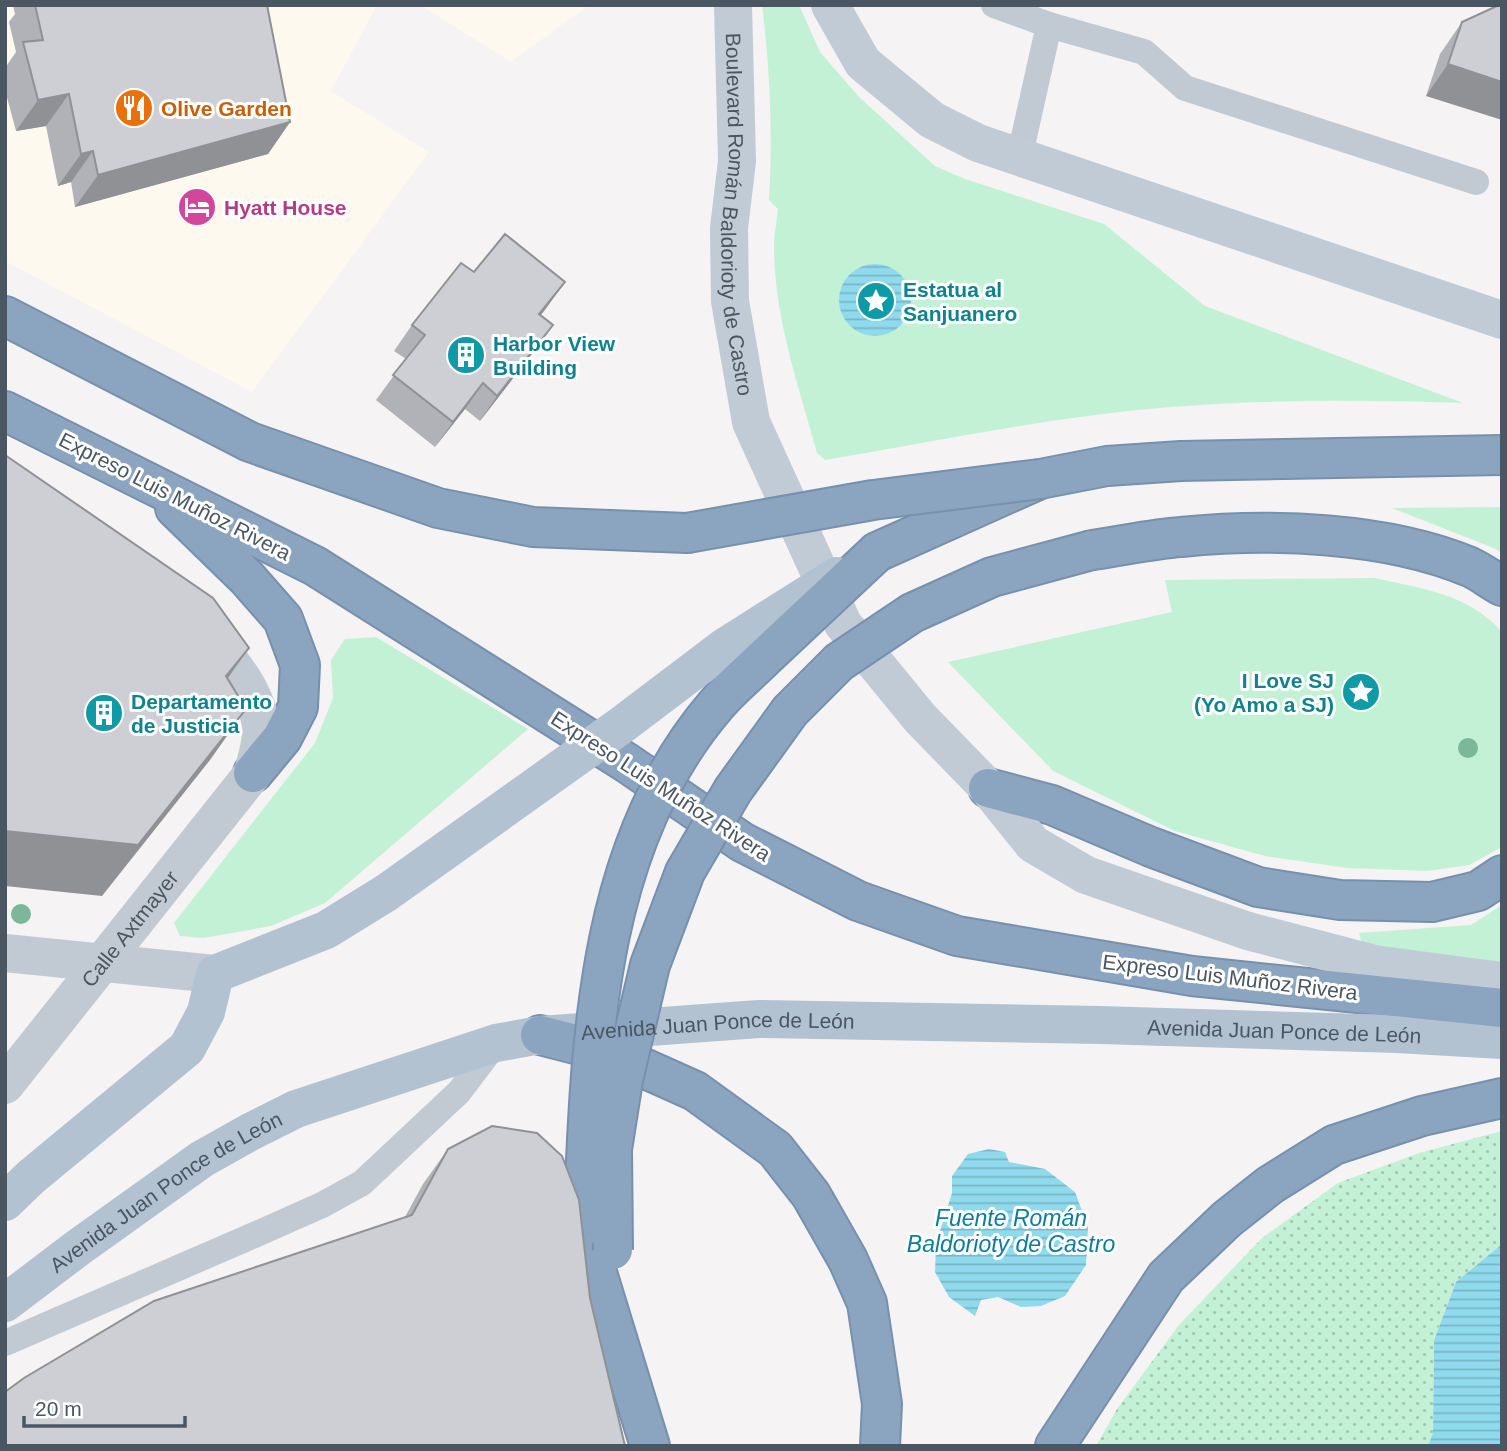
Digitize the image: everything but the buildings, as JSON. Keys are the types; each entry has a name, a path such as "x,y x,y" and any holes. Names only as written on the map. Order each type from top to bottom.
{"highway":[{"path":"5,316 250,442 438,508 533,527 687,533 873,499 1040,480 1107,466 1181,461 1502,455"},
{"name":"Expreso Luis Muñoz Rivera","path":"5,411 315,566 627,763 742,842 858,901 957,936 1192,976 1502,1008"},
{"path":"650,1446 583,1227 591,1069 613,917 630,856 671,765 716,704 877,552 1040,480"},
{"path":"148,482 247,578 283,619 300,665 298,707 282,738 253,773"},
{"path":"620,1353 613,1250 612,1149 623,1080 650,965 685,872 733,790 790,711 839,662 912,613 992,577 1092,550 1181,537 1275,533 1379,541 1471,568 1502,586"},
{"path":"988,788 1052,805 1151,847 1258,887 1340,900 1432,902 1478,891 1502,875"},
{"path":"540,1035 610,1053 695,1091 775,1149 811,1195 848,1260 867,1303 882,1404 880,1446"},
{"path":"1055,1446 1166,1277 1227,1219 1270,1185 1334,1145 1422,1116 1502,1098"}],"main road":[{"name":"Boulevard Román Baldorioty de Castro","path":"733,5 737,161 729,228 730,301 751,422 844,624 920,718 988,788 1033,844 1086,875 1248,931 1374,964 1502,981"},
{"path":"830,5 863,63 932,120 978,143 1502,320"},
{"path":"5,1202 31,1177 187,1048 206,1012 215,974 326,930 386,892 623,724 726,646 877,552"},
{"name":"Avenida Juan Ponce de León","path":"5,1303 202,1159 250,1132 296,1109 496,1043 540,1035 759,1019 1114,1026 1502,1040"}],"street":[{"path":"179,610 222,650 250,691 262,727 253,773"},
{"name":"Calle Axtmayer","path":"5,1085 253,773"},
{"path":"5,953 215,974"}],"lane":[{"path":"995,5 1049,25 1144,52 1185,88 1476,182"},
{"path":"1019,159 1049,25"},
{"path":"5,1343 322,1205 362,1183 459,1092 496,1043"}],"shaded area":[{"name":"Hyatt House","path":"5,5 377,5 331,91 429,152 252,392 5,261"},
{"path":"420,5 589,5 511,62"}],"green space":[{"path":"762,5 799,5 820,52 859,97 935,166 965,179 1104,224 1205,306 1463,403 1317,401 1171,407 1041,423 825,460 817,453 789,352 778,299 774,237 778,209 769,200 770,102"},
{"path":"1502,507 1502,553 1392,508"},
{"path":"1375,578 1443,594 1474,609 1502,632 1502,847 1469,865 1427,871 1347,868 1265,856 1175,831 1053,771 948,662 1172,612 1165,580"},
{"path":"376,637 528,729 325,903 271,926 203,938 180,936 174,923 315,743 333,698 331,660 345,639"},
{"path":"1502,905 1502,962 1362,944 1359,933 1471,925"},
{"path":"1502,1131 1502,1244 1456,1282 1434,1339 1433,1433 1428,1446 1096,1446 1117,1409 1179,1325 1262,1238 1338,1183 1419,1153"}],"water":[{"path":"882,264 901,274 909,286 909,314 901,326 889,334 868,336 849,326 841,314 839,293 849,274 861,266"},
{"name":"Fuente Román Baldorioty de Castro","path":"989,1149 1005,1152 1009,1162 1045,1169 1075,1192 1088,1227 1086,1265 1065,1296 1041,1306 1021,1307 998,1297 981,1300 975,1316 949,1297 935,1272 936,1244 952,1193 952,1176 968,1154"},
{"path":"1502,1244 1502,1446 1428,1446 1433,1433 1434,1340 1456,1282"}],"place":[{"name":"Olive Garden","path":"134,108"},
{"name":"Hyatt House","path":"197,207"},
{"name":"Estatua al Sanjuanero","path":"876,301"},
{"name":"Harbor View Building","path":"466,355"},
{"name":"I Love SJ (Yo Amo a SJ)","path":"1361,692"},
{"name":"Departamento de Justicia","path":"104,713"}]}
